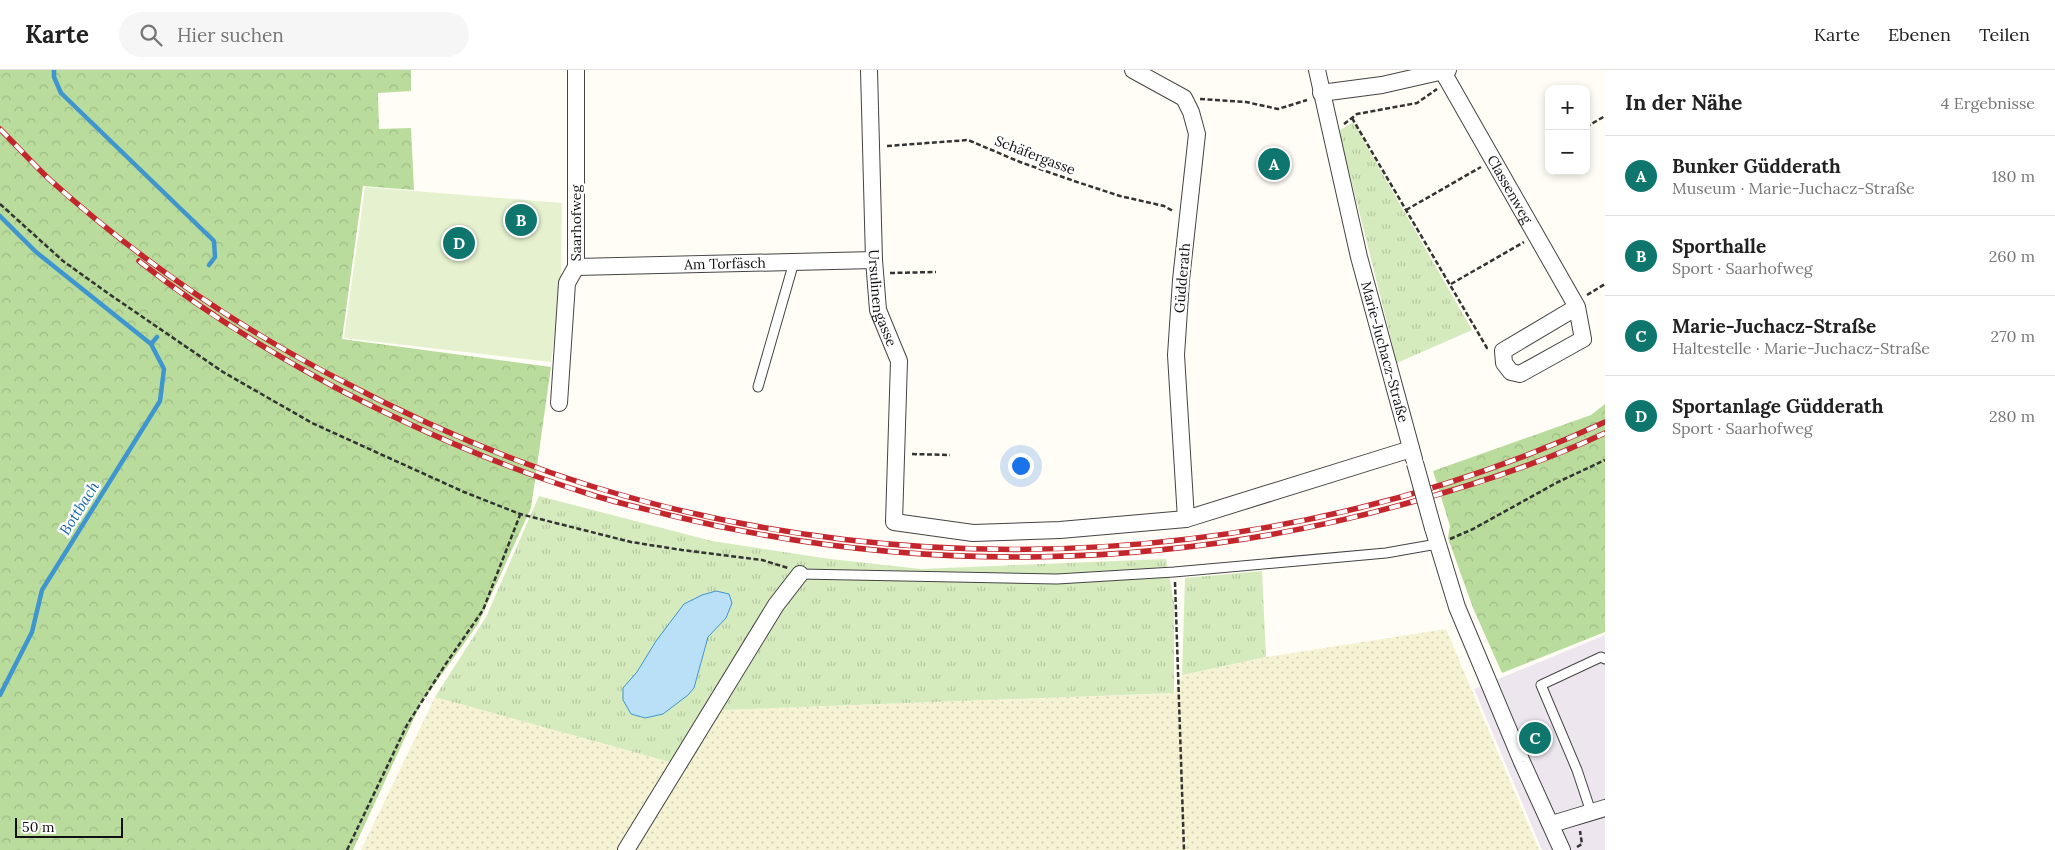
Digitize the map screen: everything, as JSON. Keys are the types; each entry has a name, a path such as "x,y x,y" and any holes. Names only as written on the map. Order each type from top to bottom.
{"street":[{"name":"Saarhofweg","path":"559,403 567,283 576,267 576,70"},
{"name":"Ursulinengasse","path":"869,70 874,266 878,310 899,361 894,522 973,532 1060,530 1186,519"},
{"path":"1133,70 1184,98"},
{"name":"Marie-Juchacz-Straße","path":"1317,70 1359,257 1437,544 1457,607 1522,762 1552,824 1562,850"},
{"path":"1321,93 1446,74"},
{"name":"Classenweg","path":"1446,74 1576,305 1583,339 1520,374 1511,372 1504,363 1503,351"},
{"name":"Güdderath","path":"1184,98 1192,112 1197,134 1181,280 1176,355 1186,519"},
{"name":"Am Torfäsch","path":"576,267 794,262 874,266"},
{"path":"1503,351 1576,305"},
{"path":"1186,519 1413,456"},
{"path":"626,850 776,605 800,574"},
{"path":"1552,824 1598,810"}],"lane":[{"path":"758,387 794,262"},
{"path":"800,574 1057,579 1174,572 1386,553 1437,544"},
{"path":"1598,810 1577,770 1541,685 1601,657 1605,659"}],"path":[{"path":"1330,132 1357,114 1417,103 1446,74"},
{"path":"1184,98 1246,102 1278,109 1298,104 1321,93"},
{"path":"1590,125 1605,116"},
{"path":"1352,118 1487,348 1503,351"},
{"name":"Schäfergasse","path":"871,147 968,140 1020,162 1074,181 1120,196 1164,206 1188,219"},
{"path":"1406,210 1493,160"},
{"path":"0,204 64,262 223,372 312,423 464,492 520,514 631,542 782,564 800,574"},
{"path":"1450,284 1536,236"},
{"path":"874,266 936,272"},
{"path":"1576,305 1605,284"},
{"path":"896,453 950,455"},
{"path":"1437,544 1474,529 1558,482 1605,460"},
{"path":"347,850 407,725 483,610 520,514"},
{"path":"1174,572 1184,850"}],"shaded area":[{"path":"1446,629 1539,850 361,850 435,697 688,767 721,710 1174,693 1182,675 1266,657"},
{"path":"1605,635 1605,850 1542,850 1474,689"}],"green space":[{"path":"0,70 411,70 411,91 378,93 379,129 411,128 414,190 363,186 342,339 551,367 531,508 478,624 421,703 353,850 0,850"},
{"path":"1353,122 1472,330 1397,363 1339,131"},
{"path":"365,187 562,203 561,283 551,362 344,338"},
{"path":"1605,404 1605,632 1502,673 1473,608 1448,538 1450,526 1433,471 1591,415"},
{"path":"539,496 712,541 830,559 921,569 1166,559 1174,602 1174,693 722,710 688,767 435,697 486,617"},
{"path":"1262,571 1266,657 1182,675 1185,578"}],"water":[{"path":"716,591 729,594 732,603 726,618 708,637 694,688 688,695 663,714 645,718 631,714 623,700 623,688 637,672 656,641 684,604 702,595"}],"waterway":[{"name":"Bottbach","path":"54,70 54,77 61,93 214,241 215,257 209,265"},
{"path":"0,216 36,252 151,344"},
{"name":"Bottbach","path":"0,695 32,632 42,590 160,401 164,369 151,344 157,337"}],"railway":[{"path":"0,129 49,179 117,236 226,314 303,360 403,411 464,439 527,464 591,486 716,518 844,539 974,549 1104,547 1233,533 1360,508 1485,471 1605,422"},
{"path":"139,261 212,314 315,377 401,420 492,460 555,483 627,505 761,534 855,548 949,555 1043,557 1137,552 1230,541 1323,524 1415,501 1535,463 1605,433"}],"place":[{"name":"Bunker Güdderath","path":"1274,164"},
{"name":"Sporthalle","path":"521,220"},
{"name":"Sportanlage Güdderath","path":"459,243"},
{"name":"Marie-Juchacz-Straße","path":"1535,738"}]}
